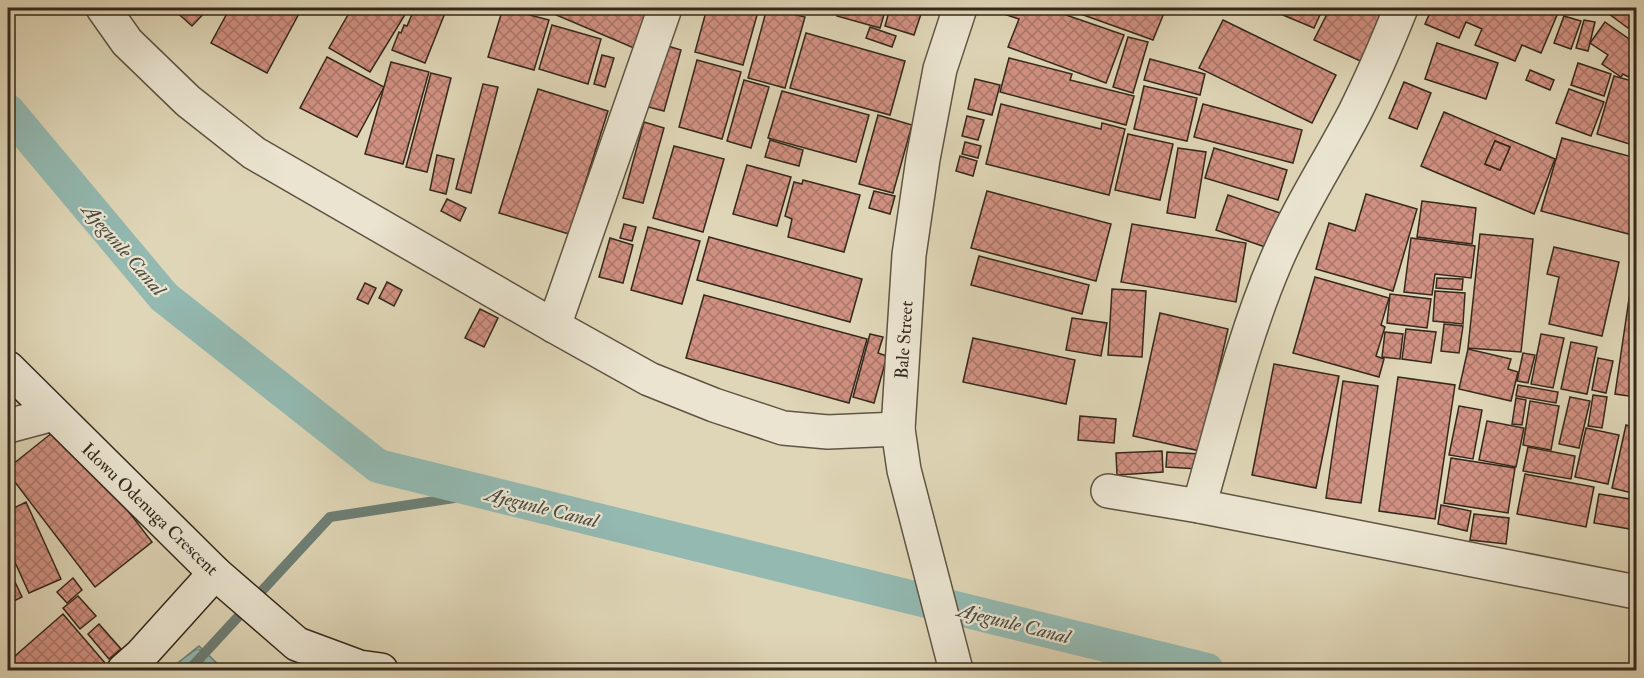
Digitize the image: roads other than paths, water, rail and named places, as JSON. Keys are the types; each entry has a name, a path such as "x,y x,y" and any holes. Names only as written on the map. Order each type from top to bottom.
{"street":[{"path":"103,8 127,42 188,101 254,153 649,379 714,405 783,428 828,432 898,429"},
{"path":"554,326 665,8"},
{"name":"Bale Street","path":"956,670 904,470 898,429 909,255 923,159 940,69 960,8"},
{"path":"1200,506 1252,322 1276,261 1308,193 1354,112 1387,44 1401,8"},
{"name":"Idowu Odenuga Crescent","path":"8,368 215,573 297,644 365,669"},
{"path":"8,426 53,414"},
{"path":"1108,490 1636,592"},
{"path":"124,670 141,655 215,573"}],"water":[{"path":"199,646 224,670 169,670"}],"waterway":[{"name":"Ajegunle Canal","path":"8,111 164,297 378,466 1207,670"},
{"path":"189,670 330,517 487,493"}]}
